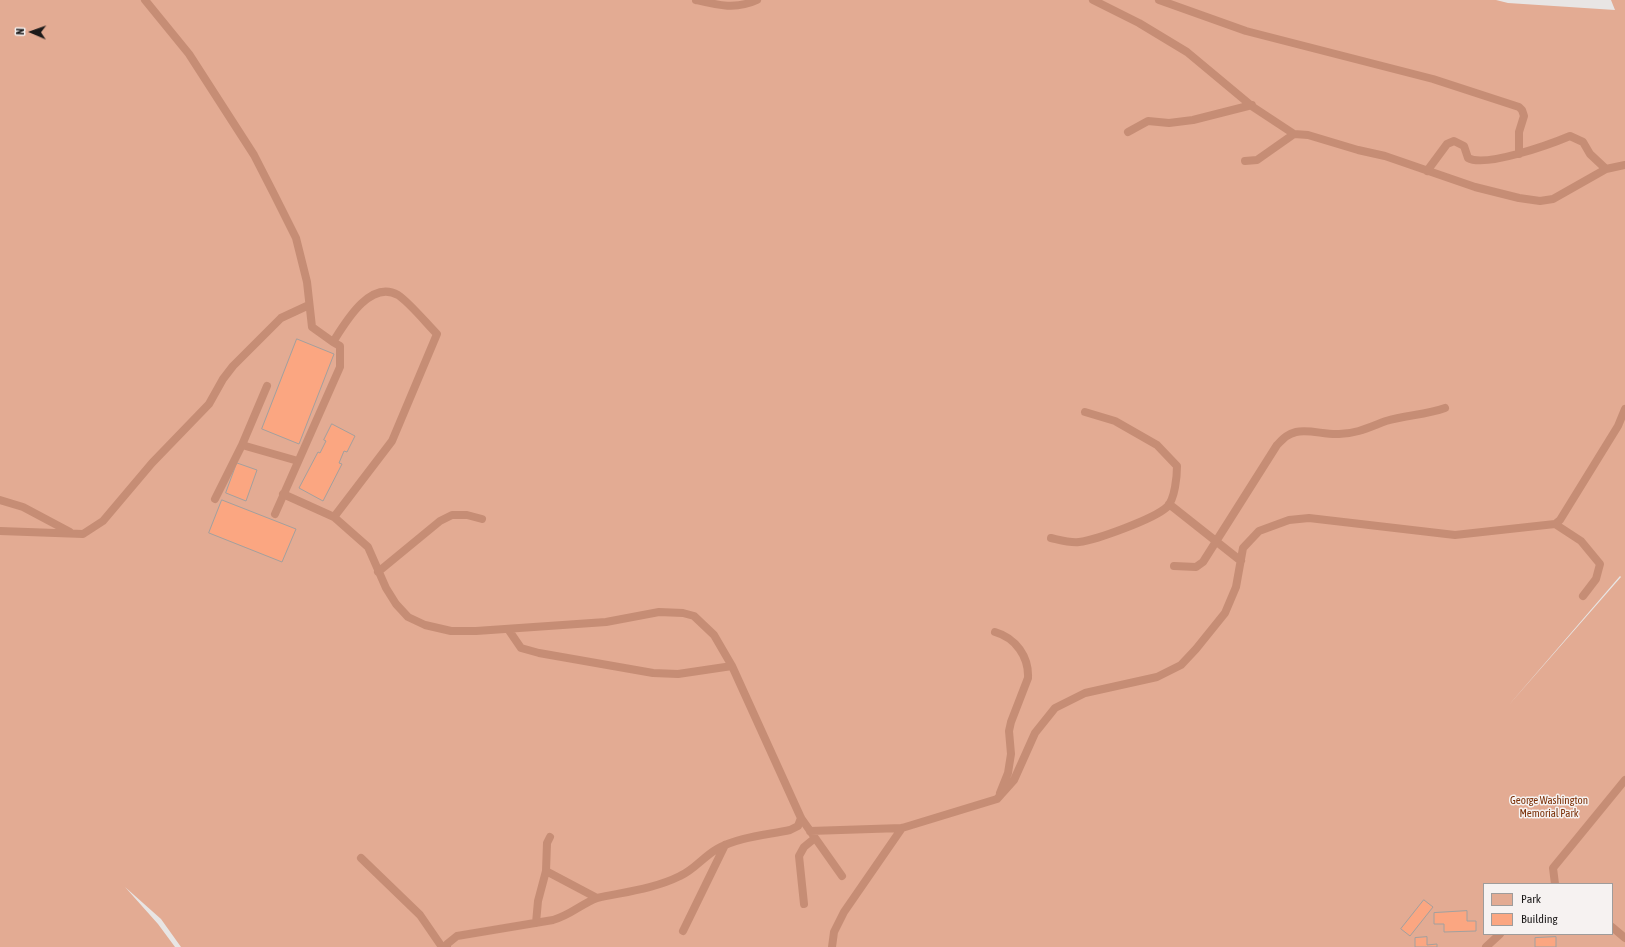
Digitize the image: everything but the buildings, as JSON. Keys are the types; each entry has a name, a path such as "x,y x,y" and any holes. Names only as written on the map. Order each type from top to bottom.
{"lane":[{"path":"145,0 189,54 254,155 296,238 307,282 312,327 340,346 340,367 275,514"},
{"path":"696,0 719,6 736,7 757,0"},
{"path":"1093,0 1139,23 1187,52 1252,105 1294,134 1308,135 1384,156 1475,187 1519,198 1540,201 1553,199 1606,169 1625,165"},
{"path":"1159,0 1246,31 1434,78 1518,107 1522,110 1524,116 1519,132 1519,154"},
{"path":"1128,132 1148,121 1168,123 1194,120 1252,105"},
{"path":"1245,161 1257,160 1294,134"},
{"path":"1426,171 1446,144 1454,141 1464,146 1468,158 1472,160 1519,154 1570,136 1583,142 1590,154 1606,169"},
{"path":"333,342 354,310 374,294 386,291 398,296 437,334 392,441 334,516"},
{"path":"0,531 83,534 103,521 152,463 208,404 223,379 233,366 282,318 309,305"},
{"path":"215,499 242,445 267,386"},
{"path":"1174,566 1196,566 1203,562 1276,445 1285,436 1297,432 1340,434 1351,433 1365,430 1385,421 1446,408"},
{"path":"804,904 799,856 813,835 902,828 997,799 1014,780 1035,733 1055,708 1085,693 1157,677 1180,664 1196,649 1225,613 1236,587 1243,548 1259,531 1289,520 1309,518 1454,535 1555,524 1560,520 1618,426 1625,409"},
{"path":"1051,538 1079,542 1105,535 1154,515 1168,506 1176,484 1177,466 1158,445 1115,421 1084,412"},
{"path":"242,445 298,462"},
{"path":"284,494 334,516 368,547 378,572 392,599 408,617 425,625 452,631 508,629 606,622 658,612 683,613 694,616 714,635 732,666 801,818 842,876"},
{"path":"0,500 23,507 72,533"},
{"path":"1169,504 1241,561"},
{"path":"378,572 440,521 452,515 467,515 482,519"},
{"path":"1555,524 1581,541 1600,564 1596,579 1583,596"},
{"path":"508,629 521,648 538,653 653,673 678,674 732,666"},
{"path":"995,632 1007,636 1013,640 1020,649 1029,669 1028,678 1010,726 1011,754 1008,773 997,799"},
{"path":"1555,883 1553,868 1625,780"},
{"path":"447,947 447,944 457,936 536,923 567,916 589,901 597,898 656,886 679,877 691,870 716,850 725,845 790,830 798,826 801,818"},
{"path":"832,947 834,932 844,912 902,828"},
{"path":"536,923 540,890 546,871 547,843 550,837"},
{"path":"682,931 725,845"},
{"path":"361,858 420,915 442,947"},
{"path":"546,871 597,898"},
{"path":"1613,928 1625,938"},
{"path":"1486,947 1499,935"}],"green space":[{"name":"George Washington Memorial Park","path":"0,0 1496,0 1508,3 1615,10 1611,0 1625,0 1625,947 181,947 161,919 125,887 158,924 175,947 0,947","holes":["1620,576 1621,577 1508,706"]}]}
